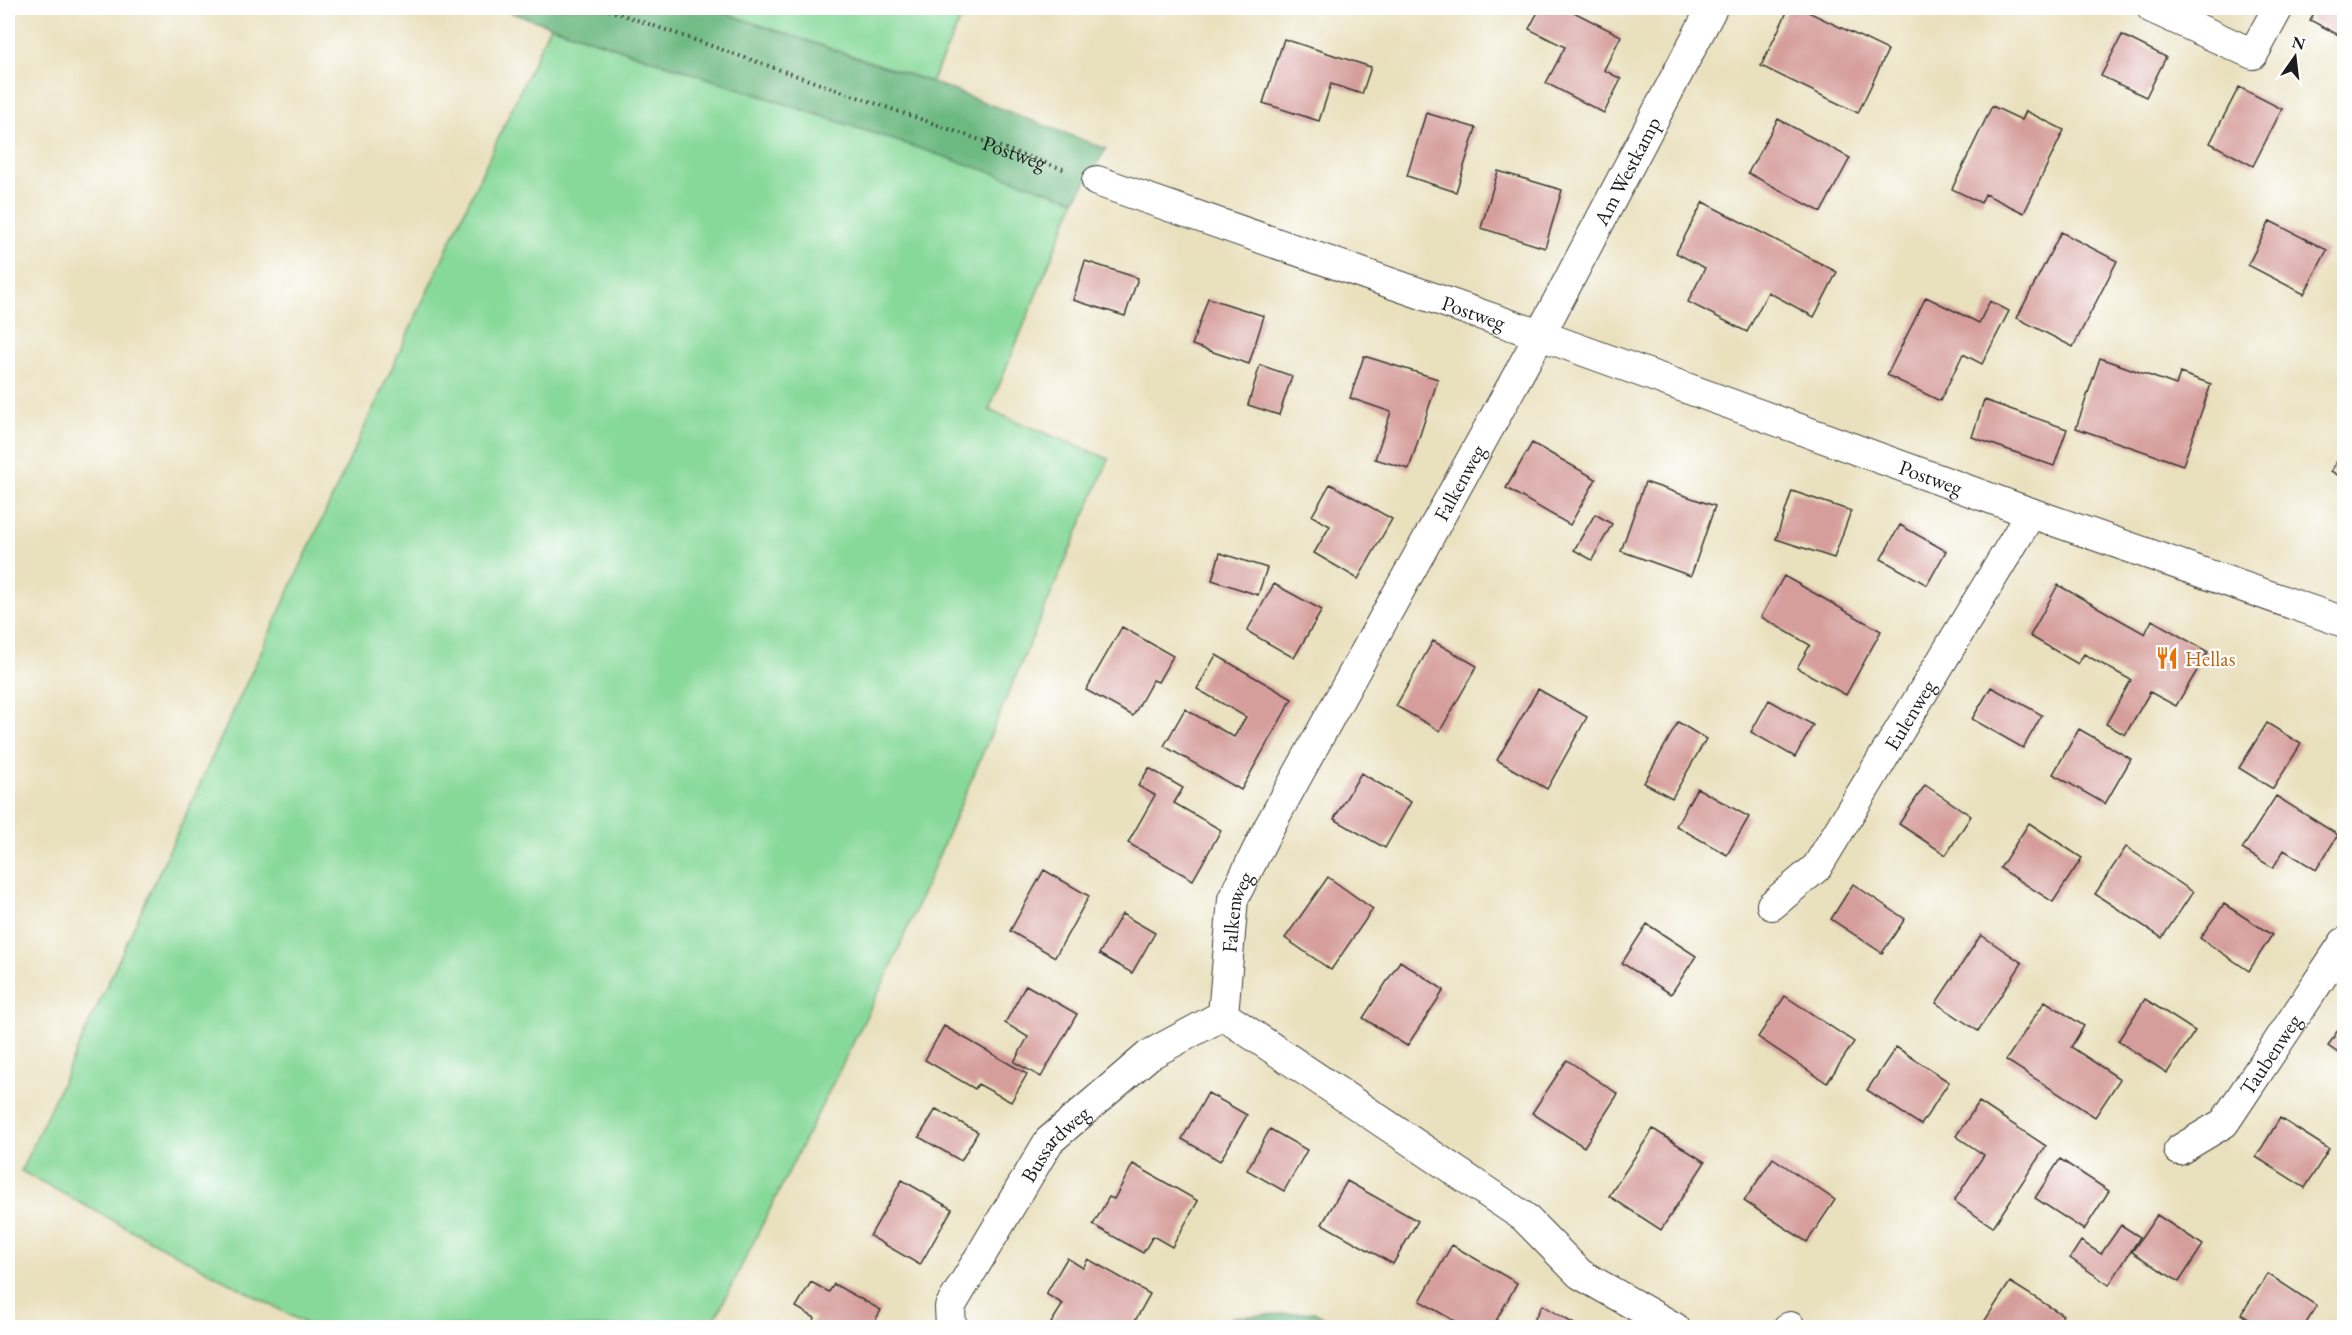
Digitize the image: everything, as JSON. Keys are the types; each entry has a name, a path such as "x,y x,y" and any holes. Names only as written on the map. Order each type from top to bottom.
{"street":[{"name":"Am Westkamp","path":"1540,335 1712,8"},
{"path":"2152,8 2253,54 2278,8"},
{"name":"Postweg","path":"1096,181 1540,335 2031,513 2342,616"},
{"name":"Falkenweg","path":"1223,1015 1233,899 1269,827 1540,335"},
{"name":"Eulenweg","path":"1772,905 1817,867 2031,513"},
{"name":"Taubenweg","path":"2179,1150 2224,1124 2344,943"},
{"path":"1223,1015 1524,1217 1580,1274 1675,1328"},
{"name":"Bussardweg","path":"951,1328 950,1307 1049,1141 1149,1055 1223,1015"}],"path":[{"name":"Postweg","path":"603,8 1096,181"}],"green space":[{"path":"497,8 709,8 931,82 1106,149 1075,200"},
{"path":"709,8 966,8 931,82"},
{"path":"550,26 1075,200 989,410 1109,459 890,969 711,1327 312,1327 21,1171"},
{"path":"1314,1312 1339,1327 1226,1327 1232,1317"}],"building":[{"path":"1540,8 1566,8 1621,36 1604,70 1621,79 1604,113 1546,83 1565,47 1529,29"},
{"path":"1789,8 1800,8 1888,50 1858,113 1761,66"},
{"path":"2317,8 2344,8 2344,38 2310,20"},
{"path":"2122,35 2166,57 2146,97 2101,76"},
{"path":"1284,39 1371,67 1362,94 1331,84 1319,121 1263,103"},
{"path":"2239,87 2282,109 2253,166 2210,143"},
{"path":"1992,106 2022,120 2026,111 2064,130 2024,213 1985,194 1981,203 1952,189"},
{"path":"1426,113 1476,128 1456,192 1407,176"},
{"path":"1778,119 1850,158 1821,212 1748,173"},
{"path":"1498,171 1562,190 1545,248 1481,228"},
{"path":"1703,202 1837,272 1814,317 1768,292 1747,332 1688,302 1705,268 1676,253"},
{"path":"2270,221 2327,250 2304,294 2248,265"},
{"path":"2061,232 2117,261 2073,347 2017,318"},
{"path":"1085,261 1138,278 1125,316 1073,300"},
{"path":"1926,297 1979,323 1990,301 2009,311 1982,364 1963,354 1940,401 1887,375"},
{"path":"1208,298 1264,316 1249,364 1192,345"},
{"path":"1364,356 1438,379 1409,469 1375,459 1391,412 1350,398"},
{"path":"2100,358 2176,385 2180,373 2211,384 2183,465 2076,428"},
{"path":"1260,365 1292,376 1279,415 1248,405"},
{"path":"1984,400 2067,429 2054,466 1972,437"},
{"path":"1532,443 1596,479 1570,525 1506,488"},
{"path":"2344,449 2344,479 2331,471"},
{"path":"1645,482 1715,506 1691,576 1621,551"},
{"path":"1330,484 1392,519 1358,579 1314,553 1330,526 1312,516"},
{"path":"1792,491 1851,511 1834,558 1776,539"},
{"path":"1595,514 1612,524 1592,560 1574,550"},
{"path":"1900,525 1946,551 1927,585 1881,559"},
{"path":"1220,553 1267,568 1258,595 1212,580"},
{"path":"1784,576 1881,631 1846,695 1797,668 1810,645 1761,617"},
{"path":"1274,584 1322,610 1294,658 1247,631"},
{"path":"2058,585 2145,634 2152,620 2208,652 2176,706 2150,692 2125,735 2106,724 2131,680 2084,654 2078,664 2030,636"},
{"path":"1122,627 1173,656 1158,682 1153,680 1133,716 1086,690"},
{"path":"1433,641 1477,666 1440,731 1396,706"},
{"path":"1216,655 1292,699 1241,790 1164,746 1185,709 1234,737 1246,717 1197,689"},
{"path":"1991,687 2042,715 2023,748 1972,719"},
{"path":"1538,689 1587,717 1547,789 1497,760"},
{"path":"1769,700 1813,725 1795,757 1751,732"},
{"path":"1678,722 1706,739 1672,798 1644,783"},
{"path":"2267,723 2301,744 2273,789 2239,768"},
{"path":"2079,729 2131,759 2105,804 2053,774"},
{"path":"1149,768 1183,788 1174,803 1221,830 1193,880 1128,843 1155,795 1138,786"},
{"path":"1361,773 1411,802 1385,848 1334,819"},
{"path":"1925,785 1971,816 1946,855 1899,824"},
{"path":"1697,788 1749,817 1727,855 1676,826"},
{"path":"2276,796 2338,835 2316,870 2284,850 2273,868 2242,849"},
{"path":"2029,823 2082,858 2053,902 2000,868"},
{"path":"2126,847 2193,892 2162,938 2095,894"},
{"path":"1044,870 1089,896 1055,957 1010,931"},
{"path":"1328,877 1373,909 1331,970 1285,938"},
{"path":"1853,884 1905,919 1882,953 1831,919"},
{"path":"2224,904 2272,935 2249,971 2200,938"},
{"path":"1122,914 1155,933 1132,973 1099,954"},
{"path":"1647,924 1696,956 1671,994 1622,963"},
{"path":"1981,935 2022,963 1978,1031 1936,1003"},
{"path":"1400,961 1444,990 1407,1046 1363,1018"},
{"path":"1026,985 1077,1014 1041,1077 1014,1062 1028,1037 1005,1023"},
{"path":"1785,996 1854,1042 1827,1083 1758,1037"},
{"path":"2145,999 2195,1031 2167,1073 2118,1041"},
{"path":"2045,1001 2084,1026 2071,1047 2120,1079 2095,1117 2006,1060"},
{"path":"2344,1020 2344,1057 2328,1046"},
{"path":"944,1026 1027,1074 1011,1102 978,1084 975,1089 925,1060"},
{"path":"1896,1047 1949,1082 1921,1125 1867,1090"},
{"path":"1567,1060 1618,1094 1584,1147 1532,1113"},
{"path":"1208,1093 1247,1115 1220,1161 1182,1139"},
{"path":"1979,1102 2046,1146 1993,1227 1954,1201 1984,1155 1956,1136"},
{"path":"936,1109 978,1132 961,1161 919,1137"},
{"path":"2280,1118 2329,1149 2305,1188 2256,1157"},
{"path":"1270,1129 1307,1150 1284,1191 1247,1170"},
{"path":"1653,1129 1705,1162 1661,1230 1609,1196"},
{"path":"1773,1158 1835,1200 1807,1242 1744,1201"},
{"path":"2060,1159 2109,1191 2084,1230 2035,1198"},
{"path":"1133,1164 1198,1201 1172,1247 1153,1236 1143,1253 1093,1225 1109,1197 1114,1199"},
{"path":"902,1180 952,1209 920,1265 870,1236"},
{"path":"1347,1181 1418,1221 1393,1264 1322,1224"},
{"path":"2157,1215 2203,1245 2179,1282 2132,1252"},
{"path":"2121,1225 2140,1237 2109,1285 2070,1258 2081,1241 2101,1254"},
{"path":"1452,1245 1517,1283 1492,1328 1466,1328 1420,1301"},
{"path":"1067,1258 1083,1268 1088,1259 1150,1294 1131,1328 1116,1328 1112,1325 1111,1328 1058,1328 1051,1323 1063,1304 1046,1294"},
{"path":"2268,1274 2317,1306 2303,1328 2262,1328 2241,1314"},
{"path":"811,1282 829,1292 834,1284 881,1310 871,1328 809,1328 815,1318 796,1307"},
{"path":"2010,1282 2063,1315 2055,1328 1980,1328"},
{"path":"1542,1305 1581,1328 1530,1328"}],"place":[{"name":"Hellas","path":"2167,658"}]}
